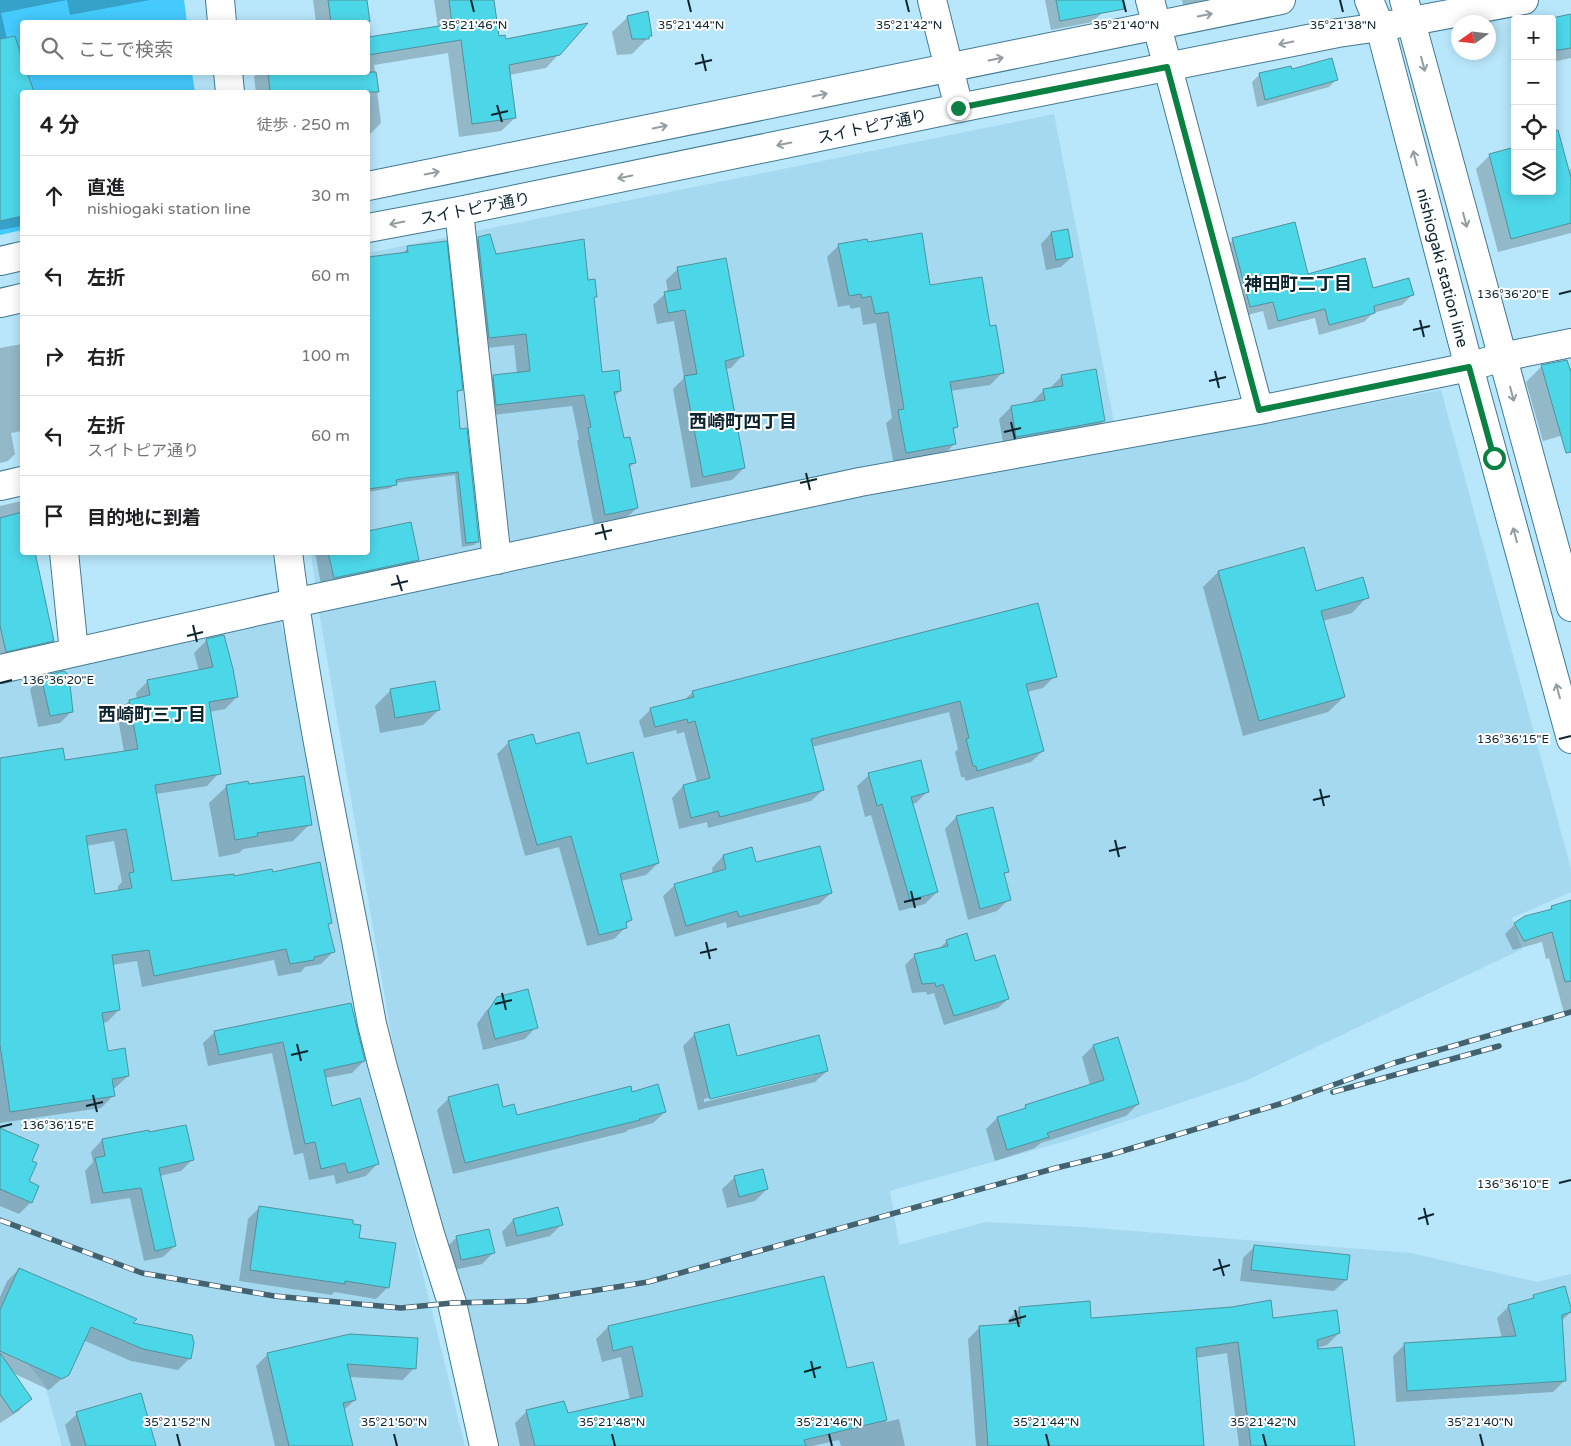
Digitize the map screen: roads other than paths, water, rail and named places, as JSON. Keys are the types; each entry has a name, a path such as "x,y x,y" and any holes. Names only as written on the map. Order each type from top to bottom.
{"street":[{"path":"220,0 222,20"},
{"path":"932,0 958,108"},
{"path":"370,186 948,69 1154,12 1281,0"},
{"name":"nishiogaki station line","path":"1369,0 1380,27 1469,367 1571,738"},
{"name":"スイトピア通り","path":"370,228 958,108 1338,33 1380,27 1408,11 1524,0"},
{"name":"nishiogaki station line","path":"1408,11 1571,607"},
{"path":"1154,12 1259,410"},
{"path":"228,75 230,90"},
{"path":"459,211 497,560"},
{"path":"0,261 20,256"},
{"path":"0,303 20,298"},
{"path":"0,669 294,603 860,482 1259,410 1469,367 1502,357 1571,343"},
{"path":"0,486 20,482"},
{"path":"64,555 74,652"},
{"path":"288,555 294,603 321,755 372,1024 430,1234 452,1303 484,1446"}],"railway":[{"path":"0,1220 142,1273 274,1296 401,1308 452,1303 528,1301 648,1282 1056,1168 1109,1155 1283,1103 1394,1063 1571,1012"},
{"path":"1333,1092 1499,1046"}],"district":[{"name":"神田町二丁目","path":"1298,284"},
{"name":"西崎町四丁目","path":"743,422"},
{"name":"西崎町三丁目","path":"152,715"}]}
